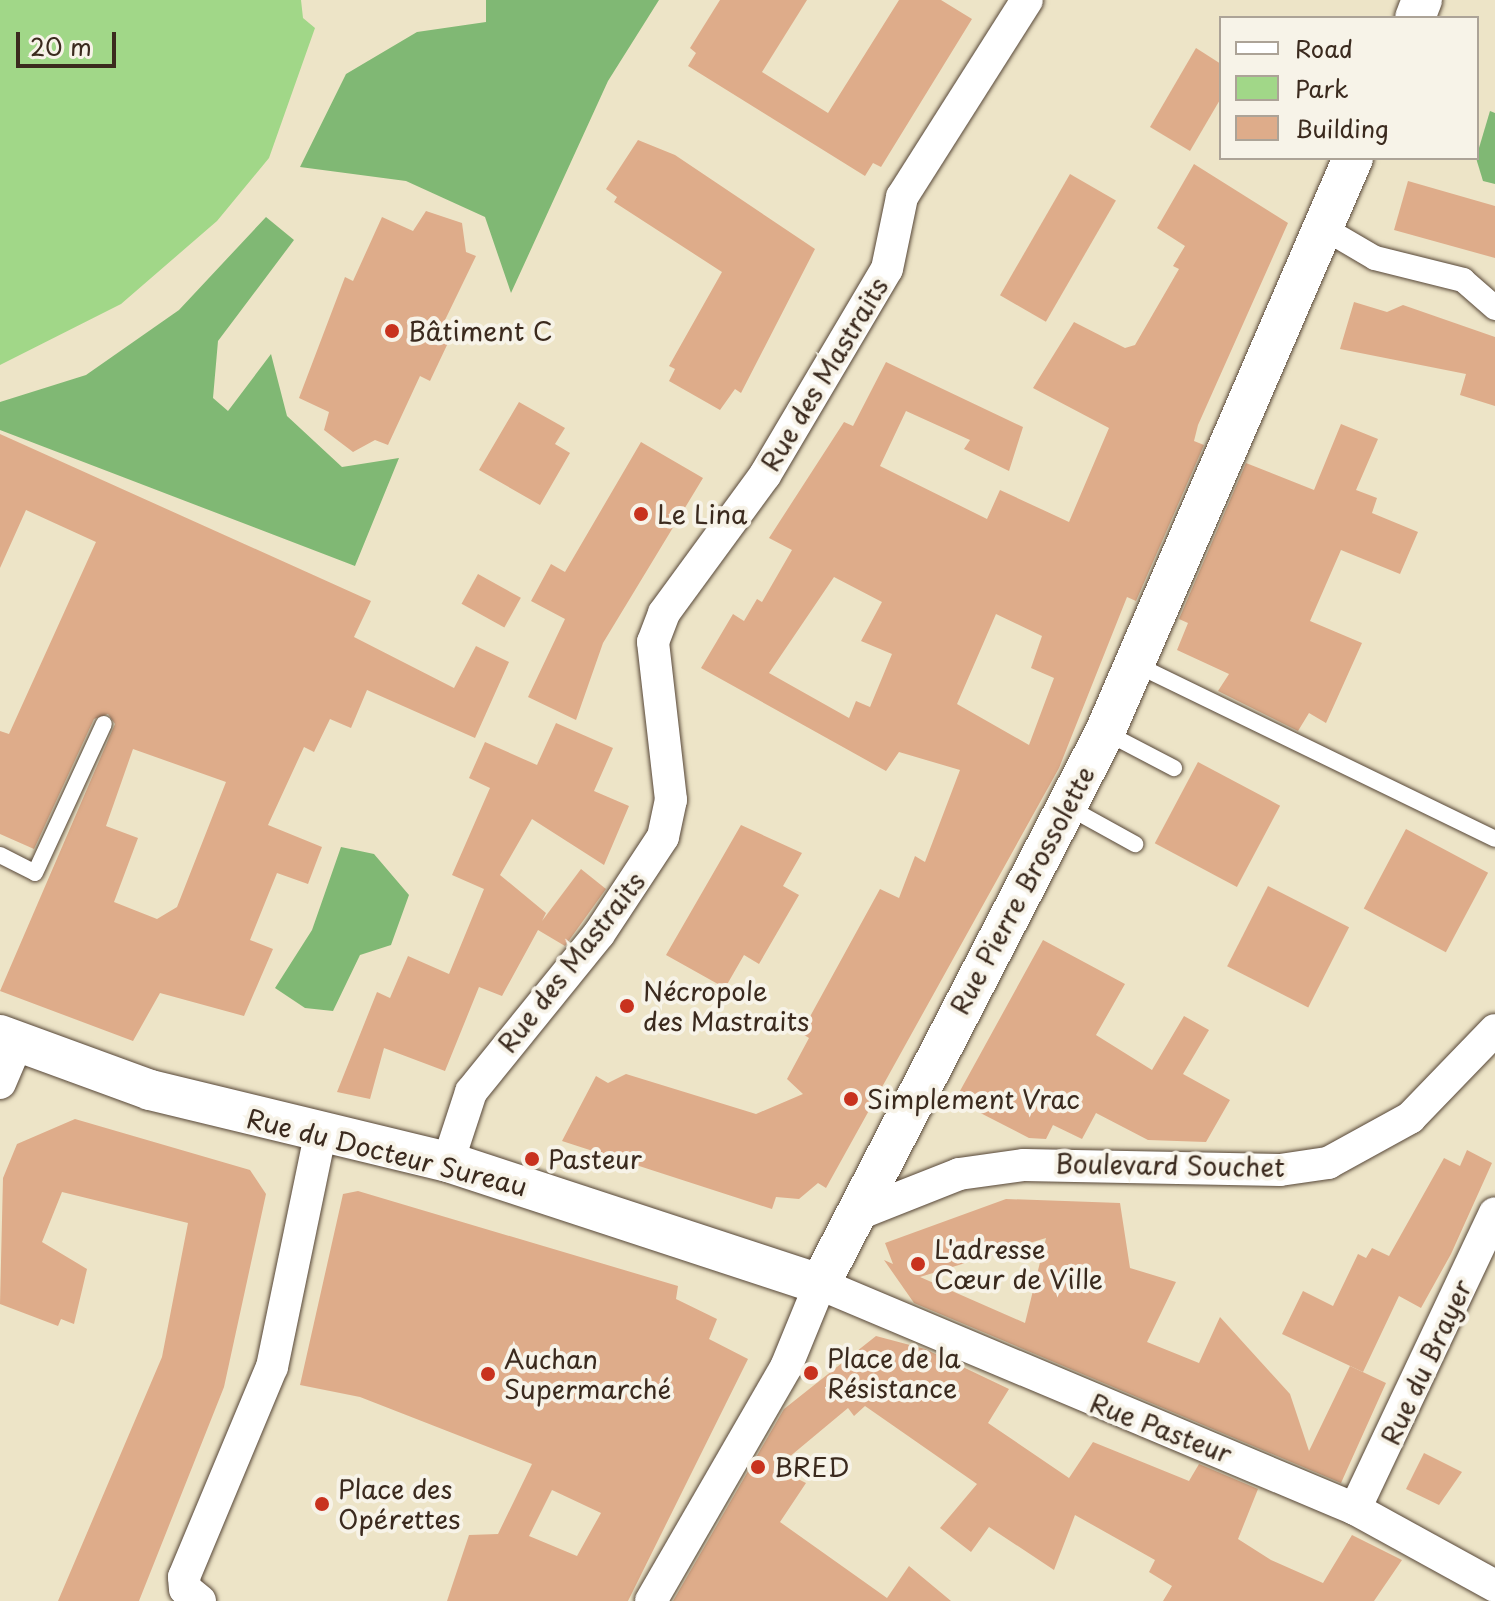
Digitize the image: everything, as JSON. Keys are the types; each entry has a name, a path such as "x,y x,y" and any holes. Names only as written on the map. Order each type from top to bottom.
{"street":[{"name":"Rue des Mastraits","path":"448,1162 471,1092 599,934 663,837 671,800 653,642 664,613 765,475 887,269 902,197 1027,0"},
{"name":"Rue Pierre Brossolette","path":"651,1601 786,1367 820,1284 853,1216 1105,732 1352,160"},
{"path":"1322,227 1375,258 1463,280 1495,308"},
{"name":"Boulevard Souchet","path":"853,1216 959,1174 1024,1165 1280,1170 1328,1163 1410,1118 1495,1030"},
{"name":"Rue du Docteur Sureau","path":"9,1039 320,1136 448,1162 820,1284"},
{"path":"0,1083 9,1039"},
{"path":"200,1601 185,1589 184,1577 272,1367 320,1136"},
{"name":"Rue du Brayer","path":"1355,1509 1495,1213"},
{"name":"Rue Pasteur","path":"820,1284 1355,1509 1495,1586"}],"lane":[{"path":"1135,664 1495,839"},
{"path":"0,855 35,873 104,724"},
{"path":"1105,732 1174,768"},
{"path":"1068,807 1135,844"}],"green space":[{"path":"0,0 301,0 303,18 315,28 269,158 217,221 121,304 0,365"},
{"path":"486,0 659,0 608,81 511,293 485,217 406,181 300,167 346,74 417,32 486,22"},
{"path":"1490,111 1495,113 1495,184 1483,181 1477,160"},
{"path":"266,217 294,240 218,341 213,398 228,411 271,354 287,416 342,467 399,458 355,566 0,430 0,402 86,375 179,310"},
{"path":"341,847 374,854 409,895 391,945 360,955 333,1011 305,1008 275,988 312,930"}],"building":[{"path":"720,0 807,0 762,72 828,113 899,0 941,0 972,19 881,167 873,163 865,176 688,66 696,53 690,48"},
{"path":"1196,48 1219,63 1219,101 1190,151 1150,127"},
{"path":"638,140 675,155 815,249 741,393 735,389 720,410 669,381 675,369 669,366 722,272 614,202 617,197 606,189"},
{"path":"1194,164 1288,223 1198,425 1194,441 1204,445 1136,601 1127,597 1059,768 826,1188 818,1183 799,1199 776,1197 772,1209 562,1141 596,1076 608,1083 626,1074 756,1114 803,1094 787,1079 809,1038 801,1033 880,889 899,898 915,856 925,862 960,770 899,752 886,771 701,668 733,614 744,621 757,599 762,602 792,550 769,538 844,422 853,426 886,362 1023,427 1009,471 964,449 970,440 906,411 880,466 987,519 1000,490 1069,522 1109,428 1033,388 1074,322 1125,348 1135,345 1179,269 1173,266 1185,246 1157,228","holes":["834,577 882,602 861,641 892,654 870,707 856,701 849,718 769,673","996,614 1042,636 1031,668 1054,678 1029,745 957,704"]},
{"path":"1070,174 1116,200 1046,322 1000,295"},
{"path":"1408,181 1495,206 1495,258 1394,230"},
{"name":"Bâtiment C","path":"426,211 462,223 466,252 476,256 445,320 456,326 430,381 420,376 388,445 375,440 353,452 324,430 329,412 299,398 345,277 353,281 382,217 413,231"},
{"path":"1354,302 1387,312 1403,305 1495,337 1495,406 1460,395 1466,374 1340,349"},
{"path":"519,402 565,428 555,444 570,453 540,505 479,470"},
{"path":"1341,424 1378,439 1356,490 1377,498 1372,513 1418,532 1400,574 1341,550 1310,621 1362,643 1326,723 1309,713 1298,731 1218,691 1229,674 1177,650 1188,623 1179,619 1246,463 1314,490"},
{"path":"0,434 371,601 354,637 454,688 476,646 509,662 475,738 367,690 351,728 330,719 314,752 304,747 268,825 322,847 308,884 277,873 250,940 273,949 244,1016 160,993 133,1041 0,991 115,724 108,714 94,719 34,849 0,834 0,731 9,734 96,542 26,510 0,568","holes":["133,749 226,782 177,907 157,919 114,902 138,838 106,826"]},
{"path":"641,442 703,478 603,643 576,720 528,697 565,619 531,601 551,564 565,572"},
{"path":"478,574 521,598 504,627 462,604"},
{"path":"556,723 613,748 594,791 629,806 604,865 532,819 500,875 546,913 542,921 581,869 606,889 565,946 538,930 502,996 479,987 445,1071 384,1048 370,1099 337,1092 377,992 390,998 408,956 449,974 484,889 452,875 490,788 469,778 485,742 537,765"},
{"path":"1198,762 1280,806 1237,887 1155,843"},
{"path":"741,825 802,853 783,886 799,895 759,964 744,955 725,988 666,955"},
{"path":"1406,829 1488,873 1446,952 1364,908"},
{"path":"1268,886 1349,927 1308,1008 1227,966"},
{"path":"1043,940 1125,984 1096,1035 1152,1070 1184,1016 1209,1030 1183,1074 1230,1100 1206,1142 1148,1140 1096,1113 1082,1139 1053,1125 1046,1139 1029,1138 955,1100"},
{"path":"75,1119 250,1170 266,1194 224,1387 139,1601 58,1601 162,1357 188,1223 62,1192 42,1242 87,1269 74,1324 61,1319 58,1326 0,1304 3,1178 17,1144"},
{"path":"1467,1150 1492,1163 1451,1254 1421,1308 1399,1296 1363,1372 1282,1334 1303,1291 1333,1306 1358,1254 1366,1258 1372,1248 1389,1256 1444,1158 1460,1166"},
{"path":"358,1191 678,1286 676,1299 717,1319 709,1339 748,1359 628,1601 447,1601 469,1535 498,1534 532,1464 360,1397 300,1385 343,1194","holes":["552,1490 601,1513 577,1556 529,1536"]},
{"path":"1006,1199 1120,1203 1130,1268 1176,1282 1147,1342 1199,1363 1220,1317 1290,1394 1309,1451 1350,1366 1386,1383 1341,1483 914,1303 884,1260 893,1264 885,1243","holes":["1046,1238 1025,1323 920,1277"]},
{"path":"876,1336 925,1349 1009,1389 988,1423 1069,1478 1093,1442 1189,1481 1199,1464 1258,1489 1238,1539 1271,1560 1323,1583 1352,1535 1402,1560 1374,1601 1163,1601 1172,1586 1149,1572 1155,1560 1075,1515 1054,1570 989,1527 971,1552 940,1528 977,1484 865,1406 854,1416 848,1408 788,1458 804,1471 798,1479 806,1483 780,1522 887,1598 909,1566 951,1601 673,1601 784,1409"},
{"path":"1424,1453 1462,1472 1439,1505 1406,1489"}],"place":[{"name":"Bâtiment C","path":"392,331"},
{"name":"Le Lina","path":"641,514"},
{"name":"Nécropole des Mastraits","path":"627,1006"},
{"name":"Simplement Vrac","path":"851,1099"},
{"name":"Pasteur","path":"532,1159"},
{"name":"L'adresse Cœur de Ville","path":"918,1264"},
{"name":"Place de la Résistance","path":"811,1373"},
{"name":"Auchan Supermarché","path":"488,1374"},
{"name":"BRED","path":"758,1467"},
{"name":"Place des Opérettes","path":"322,1504"}]}
